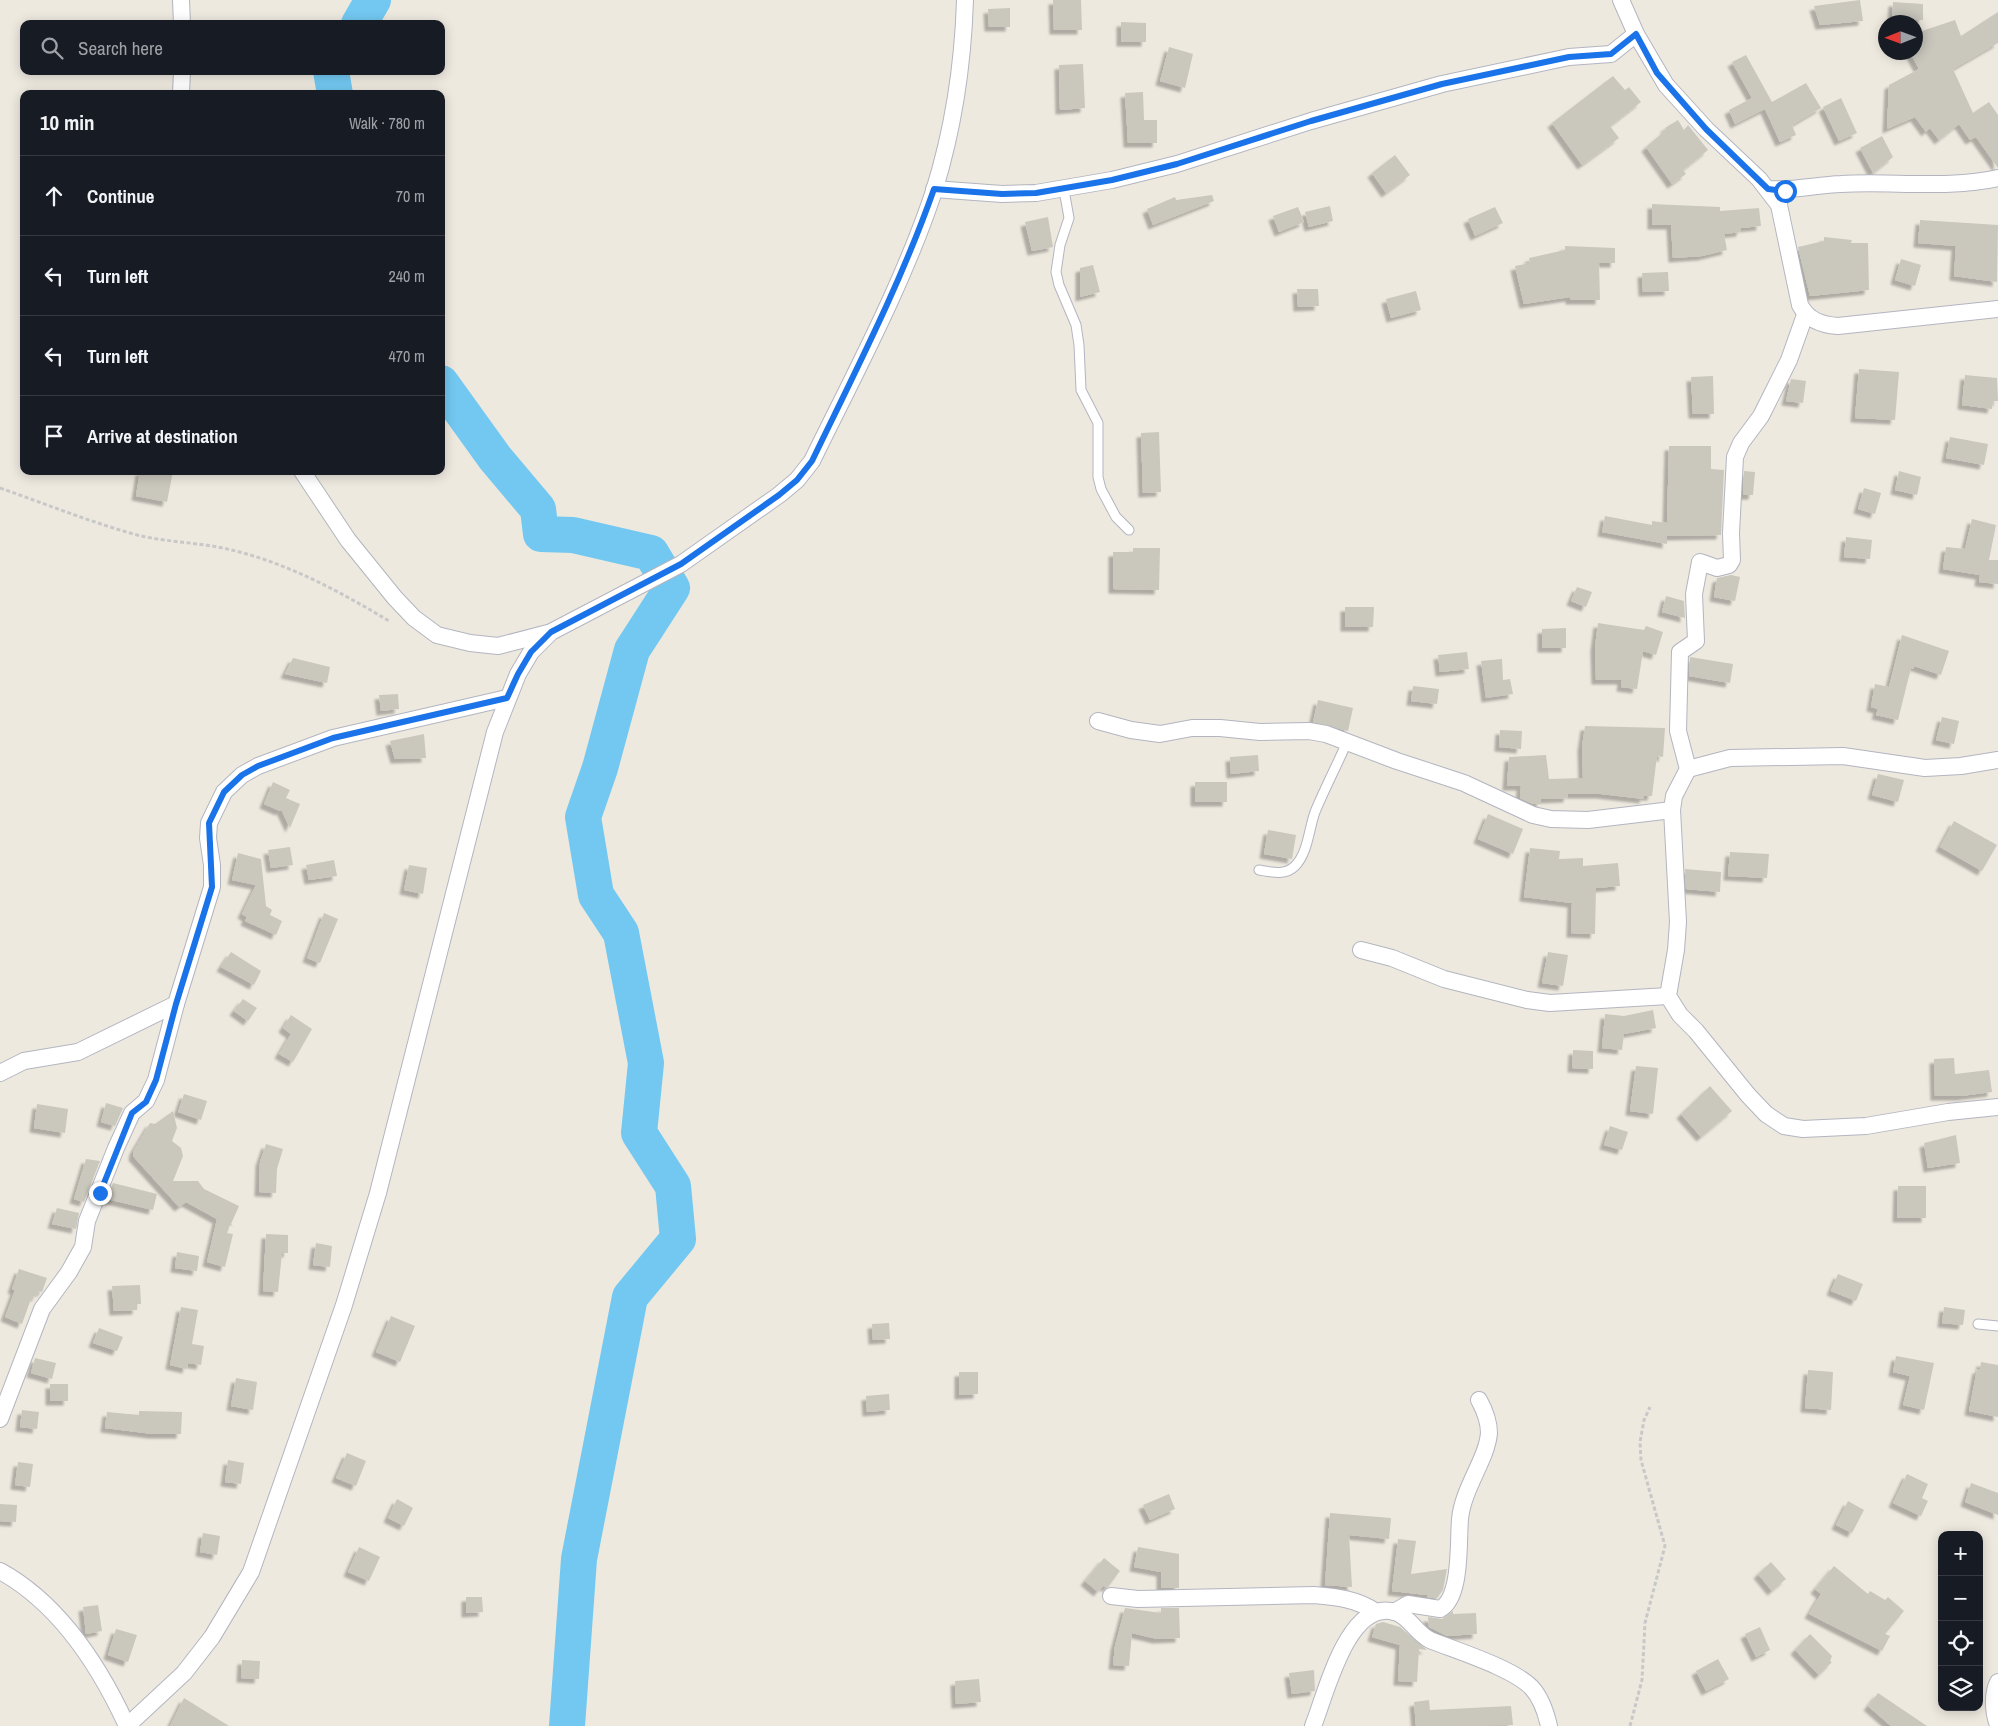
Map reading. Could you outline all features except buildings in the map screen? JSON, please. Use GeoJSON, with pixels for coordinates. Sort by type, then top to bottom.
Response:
{"type":"FeatureCollection","features":[{"type":"Feature","properties":{"kind":"street"},"geometry":{"type":"LineString","coordinates":[[181,0],[182,20]]}},
{"type":"Feature","properties":{"kind":"street"},"geometry":{"type":"LineString","coordinates":[[305,475],[348,540],[395,598],[414,618],[437,635],[470,643],[498,646],[551,632],[681,564],[779,495],[797,480],[812,461],[877,327],[923,221],[934,189],[952,116],[961,63],[965,0]]}},
{"type":"Feature","properties":{"kind":"street"},"geometry":{"type":"LineString","coordinates":[[1621,0],[1636,34],[1666,85],[1706,129],[1768,189],[1779,205],[1784,220],[1800,306],[1805,315],[1826,325],[1838,326],[1998,309]]}},
{"type":"Feature","properties":{"kind":"street"},"geometry":{"type":"LineString","coordinates":[[934,189],[1002,194],[1064,190],[1177,164],[1311,121],[1442,84],[1569,57],[1611,54],[1636,34]]}},
{"type":"Feature","properties":{"kind":"street"},"geometry":{"type":"LineString","coordinates":[[181,90],[182,75]]}},
{"type":"Feature","properties":{"kind":"street"},"geometry":{"type":"LineString","coordinates":[[1768,189],[1802,189],[1842,184],[1962,182],[1998,178]]}},
{"type":"Feature","properties":{"kind":"street"},"geometry":{"type":"LineString","coordinates":[[1805,315],[1789,360],[1761,416],[1741,442],[1735,457],[1731,533],[1732,560],[1729,565],[1717,568],[1700,562],[1694,594],[1696,640],[1680,652],[1678,731],[1688,769],[1674,796],[1672,810],[1678,922],[1676,950],[1668,996],[1680,1014],[1748,1095],[1766,1114],[1784,1126],[1803,1129],[1866,1126],[1948,1112],[1998,1107]]}},
{"type":"Feature","properties":{"kind":"street"},"geometry":{"type":"LineString","coordinates":[[0,1571],[40,1601],[70,1630],[94,1662],[112,1692],[127,1726],[184,1673],[212,1637],[251,1572],[344,1305],[378,1193],[482,782],[507,698],[531,652],[551,632]]}},
{"type":"Feature","properties":{"kind":"street"},"geometry":{"type":"LineString","coordinates":[[0,1420],[42,1309],[70,1272],[83,1247],[87,1221],[110,1170],[116,1148],[132,1113],[146,1102],[156,1080],[176,1004],[212,887],[209,823],[218,802],[231,784],[258,766],[333,738],[507,698]]}},
{"type":"Feature","properties":{"kind":"street"},"geometry":{"type":"LineString","coordinates":[[1098,721],[1132,730],[1160,734],[1192,728],[1260,732],[1309,731],[1326,734],[1470,785],[1533,815],[1551,819],[1588,820],[1672,810]]}},
{"type":"Feature","properties":{"kind":"street"},"geometry":{"type":"LineString","coordinates":[[1688,769],[1730,758],[1843,756],[1925,768],[1960,766],[1998,760]]}},
{"type":"Feature","properties":{"kind":"street"},"geometry":{"type":"LineString","coordinates":[[1361,950],[1392,958],[1438,976],[1527,1000],[1550,1003],[1668,996]]}},
{"type":"Feature","properties":{"kind":"street"},"geometry":{"type":"LineString","coordinates":[[0,1073],[24,1061],[78,1052],[176,1004]]}},
{"type":"Feature","properties":{"kind":"street"},"geometry":{"type":"LineString","coordinates":[[1313,1726],[1349,1635],[1365,1617],[1376,1612],[1394,1612],[1408,1604],[1440,1609],[1448,1602],[1454,1589],[1457,1571],[1460,1518],[1465,1493],[1489,1434],[1486,1412],[1479,1400]]}},
{"type":"Feature","properties":{"kind":"street"},"geometry":{"type":"LineString","coordinates":[[1111,1596],[1138,1599],[1314,1595],[1339,1597],[1359,1602],[1376,1612]]}},
{"type":"Feature","properties":{"kind":"street"},"geometry":{"type":"LineString","coordinates":[[1394,1612],[1409,1621],[1420,1635],[1518,1676],[1532,1688],[1542,1702],[1549,1726]]}},
{"type":"Feature","properties":{"kind":"street"},"geometry":{"type":"LineString","coordinates":[[1998,1682],[1995,1688],[1994,1715],[1998,1725]]}},
{"type":"Feature","properties":{"kind":"lane"},"geometry":{"type":"LineString","coordinates":[[1064,190],[1069,218],[1060,245],[1056,272],[1059,285],[1076,325],[1081,390],[1098,423],[1098,477],[1101,489],[1116,517],[1129,530]]}},
{"type":"Feature","properties":{"kind":"lane"},"geometry":{"type":"LineString","coordinates":[[1259,870],[1276,873],[1287,872],[1296,866],[1301,858],[1315,812],[1347,742]]}},
{"type":"Feature","properties":{"kind":"lane"},"geometry":{"type":"LineString","coordinates":[[1978,1324],[1998,1326]]}},
{"type":"Feature","properties":{"kind":"path"},"geometry":{"type":"LineString","coordinates":[[0,488],[97,523],[139,535],[165,541],[212,546],[280,564],[349,598],[395,624]]}},
{"type":"Feature","properties":{"kind":"path"},"geometry":{"type":"LineString","coordinates":[[1630,1726],[1642,1680],[1645,1623],[1665,1546],[1641,1460],[1640,1442],[1644,1420],[1650,1408]]}},
{"type":"Feature","properties":{"kind":"waterway"},"geometry":{"type":"LineString","coordinates":[[361,20],[373,0]]}},
{"type":"Feature","properties":{"kind":"waterway"},"geometry":{"type":"LineString","coordinates":[[332,75],[334,90]]}},
{"type":"Feature","properties":{"kind":"waterway"},"geometry":{"type":"LineString","coordinates":[[445,389],[495,458],[538,509],[541,534],[573,535],[651,553],[672,588],[632,650],[600,768],[583,817],[596,895],[621,933],[646,1063],[639,1133],[673,1186],[678,1239],[630,1297],[579,1559],[567,1726]]}},
{"type":"Feature","properties":{"kind":"route"},"geometry":{"type":"LineString","coordinates":[[100,1193],[110,1170],[116,1148],[132,1113],[146,1102],[156,1080],[176,1004],[212,887],[212,865],[208,830],[209,823],[224,792],[242,775],[258,766],[333,738],[507,698],[531,652],[551,632],[681,564],[779,495],[797,480],[812,461],[877,327],[923,221],[934,189],[1002,194],[1036,193],[1064,190],[1112,180],[1177,164],[1311,121],[1442,84],[1569,57],[1611,54],[1636,34],[1657,73],[1706,129],[1768,189],[1785,191]]}}]}
